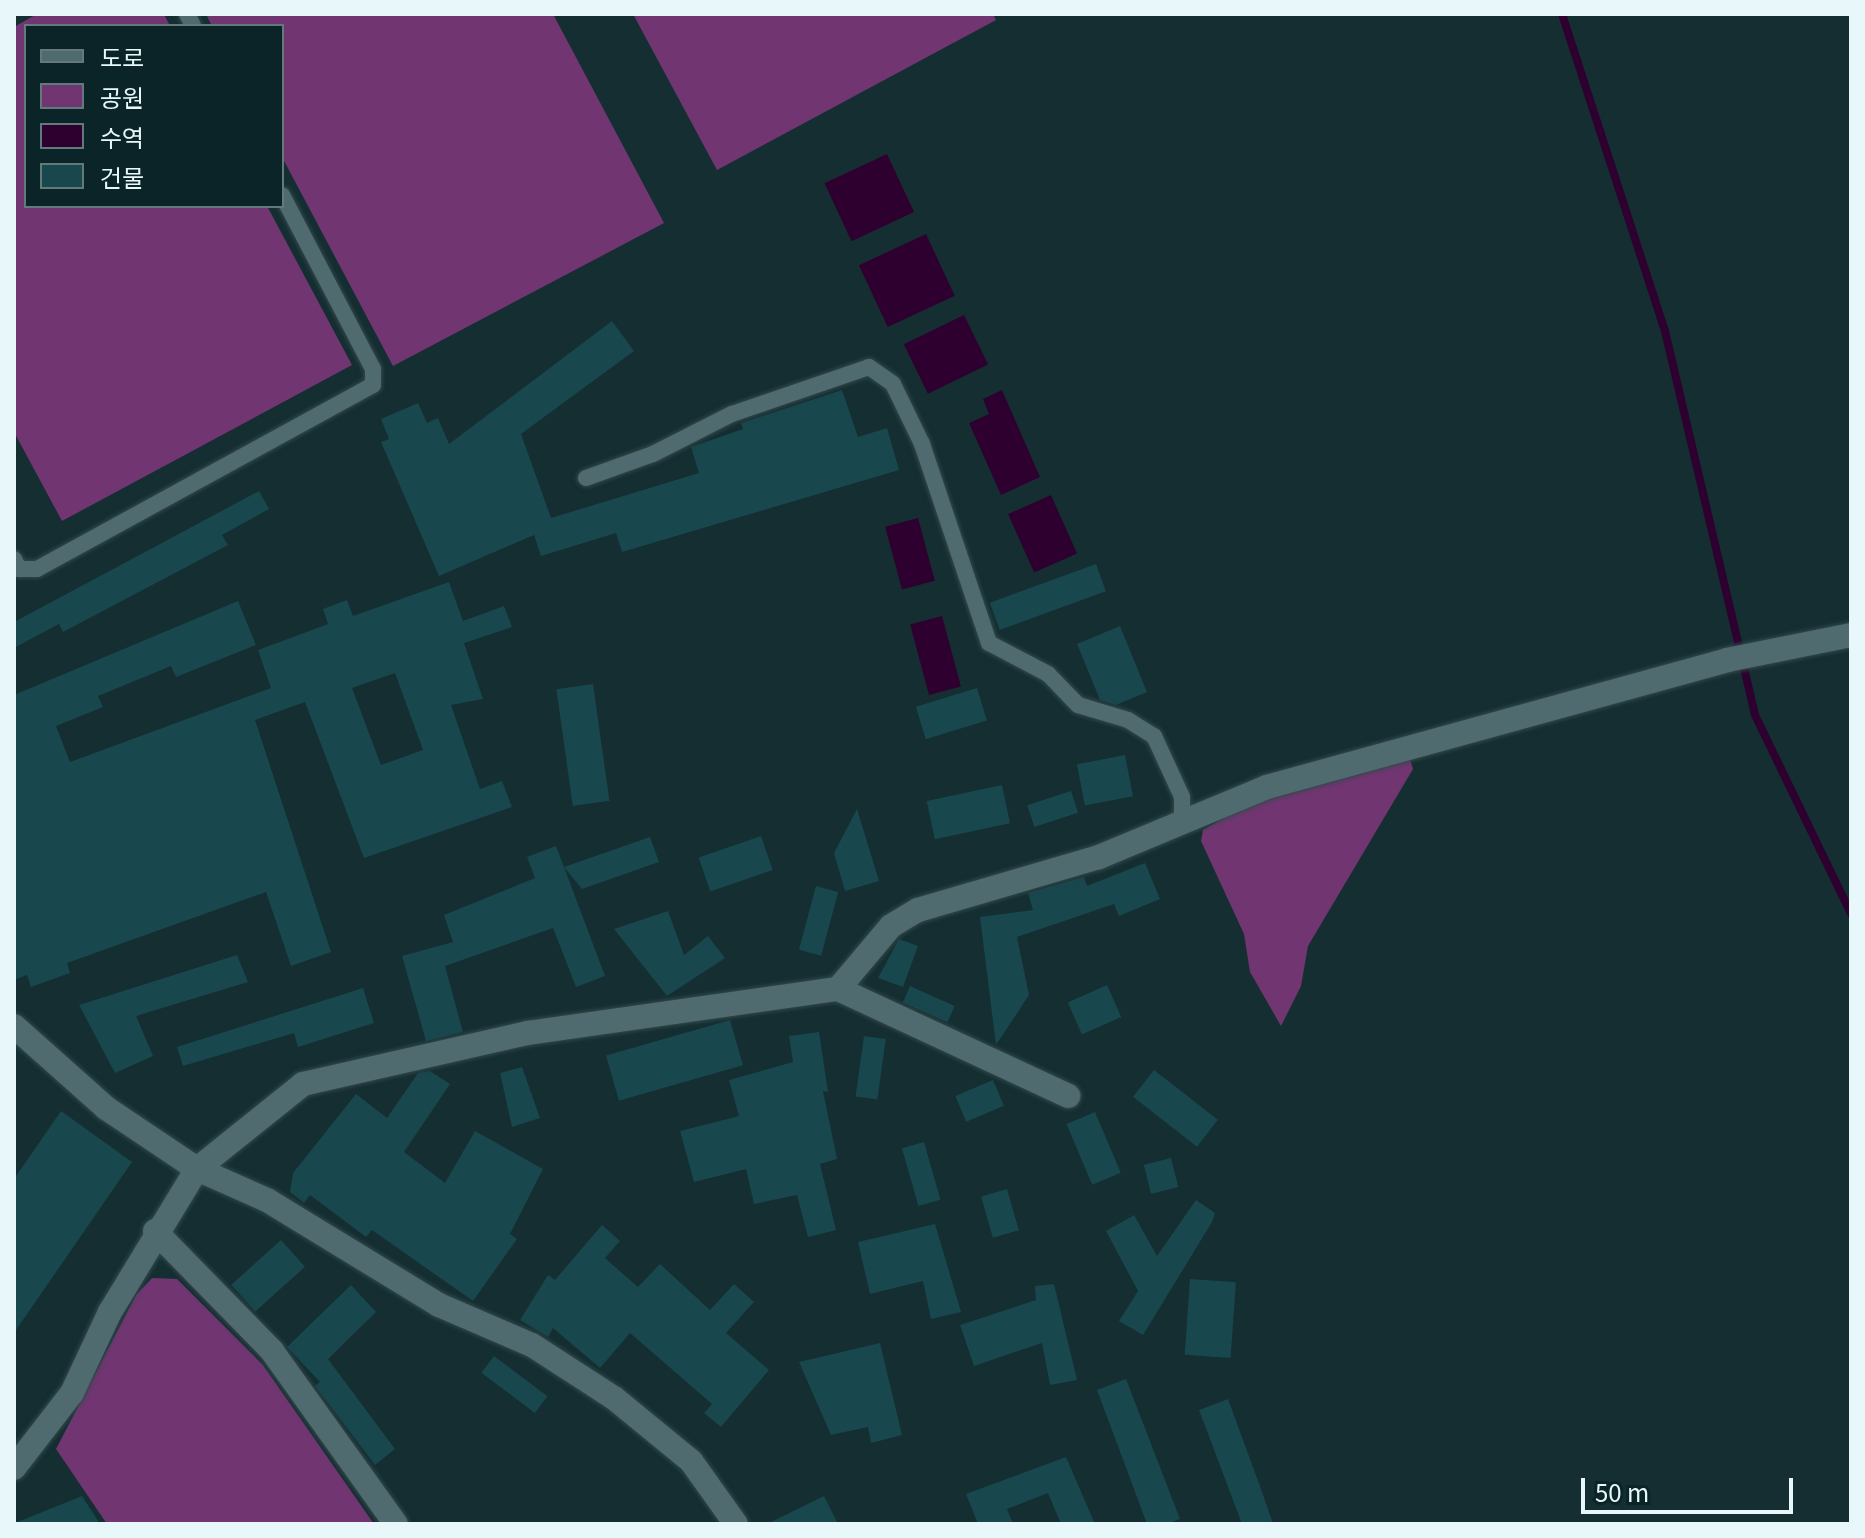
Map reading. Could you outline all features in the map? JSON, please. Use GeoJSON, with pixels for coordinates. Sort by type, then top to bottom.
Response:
{"type":"FeatureCollection","features":[{"type":"Feature","properties":{"kind":"street"},"geometry":{"type":"LineString","coordinates":[[838,989],[891,926],[918,910],[1099,857],[1267,787],[1398,746],[1747,656],[1851,635]]}},
{"type":"Feature","properties":{"kind":"street"},"geometry":{"type":"LineString","coordinates":[[14,1468],[72,1393],[155,1231],[197,1169],[280,1099],[344,1072],[528,1033],[838,989],[1068,1096]]}},
{"type":"Feature","properties":{"kind":"street"},"geometry":{"type":"LineString","coordinates":[[14,1026],[106,1108],[197,1169],[267,1200],[439,1305],[532,1345],[614,1398],[691,1461],[736,1524]]}},
{"type":"Feature","properties":{"kind":"street"},"geometry":{"type":"LineString","coordinates":[[155,1231],[272,1351],[396,1524]]}},
{"type":"Feature","properties":{"kind":"lane"},"geometry":{"type":"LineString","coordinates":[[14,559],[19,569],[37,569],[373,385],[373,369],[284,199]]}},
{"type":"Feature","properties":{"kind":"lane"},"geometry":{"type":"LineString","coordinates":[[586,478],[653,454],[732,414],[869,367],[893,384],[922,444],[989,643],[1048,674],[1078,705],[1103,717],[1128,720],[1154,736],[1182,797],[1182,824]]}},
{"type":"Feature","properties":{"kind":"green space"},"geometry":{"type":"Polygon","coordinates":[[[37,14],[164,14],[169,24],[24,24],[24,208],[268,208],[352,365],[62,521],[14,432],[14,27],[37,14]]]}},
{"type":"Feature","properties":{"kind":"green space"},"geometry":{"type":"Polygon","coordinates":[[[206,14],[553,14],[664,223],[393,366],[284,161],[284,24],[211,24],[206,14]]]}},
{"type":"Feature","properties":{"kind":"green space"},"geometry":{"type":"Polygon","coordinates":[[[633,14],[993,14],[996,20],[717,170],[633,14]]]}},
{"type":"Feature","properties":{"kind":"green space"},"geometry":{"type":"Polygon","coordinates":[[[1409,756],[1413,769],[1308,946],[1301,986],[1281,1026],[1250,972],[1244,934],[1201,841],[1203,830],[1273,790],[1409,756]]]}},
{"type":"Feature","properties":{"kind":"green space"},"geometry":{"type":"Polygon","coordinates":[[[152,1278],[177,1279],[263,1365],[374,1524],[107,1524],[56,1449],[136,1295],[152,1278]]]}},
{"type":"Feature","properties":{"kind":"water"},"geometry":{"type":"Polygon","coordinates":[[[887,154],[914,212],[852,241],[824,183],[887,154]]]}},
{"type":"Feature","properties":{"kind":"water"},"geometry":{"type":"Polygon","coordinates":[[[926,234],[955,296],[888,327],[859,265],[926,234]]]}},
{"type":"Feature","properties":{"kind":"water"},"geometry":{"type":"Polygon","coordinates":[[[964,315],[988,364],[928,394],[904,344],[964,315]]]}},
{"type":"Feature","properties":{"kind":"water"},"geometry":{"type":"Polygon","coordinates":[[[1002,390],[1040,477],[1001,495],[969,423],[989,414],[983,399],[1002,390]]]}},
{"type":"Feature","properties":{"kind":"water"},"geometry":{"type":"Polygon","coordinates":[[[1051,495],[1077,553],[1034,573],[1008,514],[1051,495]]]}},
{"type":"Feature","properties":{"kind":"water"},"geometry":{"type":"Polygon","coordinates":[[[918,518],[935,581],[902,590],[885,527],[918,518]]]}},
{"type":"Feature","properties":{"kind":"water"},"geometry":{"type":"Polygon","coordinates":[[[942,616],[961,687],[929,695],[910,625],[942,616]]]}},
{"type":"Feature","properties":{"kind":"building"},"geometry":{"type":"Polygon","coordinates":[[[612,321],[634,351],[521,434],[551,518],[699,473],[691,447],[743,429],[741,423],[842,390],[858,437],[887,428],[899,470],[622,552],[616,533],[541,556],[534,535],[439,576],[381,442],[389,439],[381,419],[418,403],[427,423],[438,418],[449,444],[612,321]]]}},
{"type":"Feature","properties":{"kind":"building"},"geometry":{"type":"Polygon","coordinates":[[[259,491],[269,509],[222,535],[228,545],[63,632],[59,624],[14,648],[14,622],[259,491]]]}},
{"type":"Feature","properties":{"kind":"building"},"geometry":{"type":"Polygon","coordinates":[[[1096,564],[1106,591],[1000,630],[990,603],[1096,564]]]}},
{"type":"Feature","properties":{"kind":"building"},"geometry":{"type":"Polygon","coordinates":[[[449,582],[463,621],[504,606],[512,627],[464,643],[483,699],[451,705],[480,789],[502,781],[512,807],[364,858],[305,702],[255,720],[331,952],[291,966],[266,892],[67,963],[70,973],[31,987],[27,975],[14,980],[14,695],[238,601],[256,645],[176,677],[171,666],[98,696],[103,707],[56,726],[70,762],[271,688],[258,650],[328,624],[323,609],[347,600],[353,616],[449,582]],[[395,673],[352,688],[381,765],[423,750],[395,673]]]}},
{"type":"Feature","properties":{"kind":"building"},"geometry":{"type":"Polygon","coordinates":[[[1120,626],[1147,692],[1116,705],[1100,700],[1077,644],[1120,626]]]}},
{"type":"Feature","properties":{"kind":"building"},"geometry":{"type":"Polygon","coordinates":[[[593,684],[609,801],[573,806],[556,689],[593,684]]]}},
{"type":"Feature","properties":{"kind":"building"},"geometry":{"type":"Polygon","coordinates":[[[977,688],[987,721],[926,739],[916,707],[977,688]]]}},
{"type":"Feature","properties":{"kind":"building"},"geometry":{"type":"Polygon","coordinates":[[[1125,755],[1133,796],[1085,806],[1077,764],[1125,755]]]}},
{"type":"Feature","properties":{"kind":"building"},"geometry":{"type":"Polygon","coordinates":[[[1002,785],[1010,823],[935,839],[927,801],[1002,785]]]}},
{"type":"Feature","properties":{"kind":"building"},"geometry":{"type":"Polygon","coordinates":[[[1071,791],[1078,813],[1034,827],[1027,805],[1071,791]]]}},
{"type":"Feature","properties":{"kind":"building"},"geometry":{"type":"Polygon","coordinates":[[[857,809],[879,881],[845,891],[834,853],[857,809]]]}},
{"type":"Feature","properties":{"kind":"building"},"geometry":{"type":"Polygon","coordinates":[[[761,836],[773,870],[710,892],[699,857],[761,836]]]}},
{"type":"Feature","properties":{"kind":"building"},"geometry":{"type":"Polygon","coordinates":[[[650,837],[659,862],[582,889],[564,867],[650,837]]]}},
{"type":"Feature","properties":{"kind":"building"},"geometry":{"type":"Polygon","coordinates":[[[556,846],[605,976],[576,987],[553,928],[445,966],[463,1032],[426,1041],[402,956],[453,942],[444,915],[535,878],[527,857],[556,846]]]}},
{"type":"Feature","properties":{"kind":"building"},"geometry":{"type":"Polygon","coordinates":[[[1145,863],[1160,899],[1119,916],[1114,904],[1017,937],[1029,995],[996,1045],[980,917],[1033,910],[1028,893],[1084,877],[1087,886],[1145,863]]]}},
{"type":"Feature","properties":{"kind":"building"},"geometry":{"type":"Polygon","coordinates":[[[816,886],[838,892],[821,956],[799,950],[816,886]]]}},
{"type":"Feature","properties":{"kind":"building"},"geometry":{"type":"Polygon","coordinates":[[[668,911],[684,955],[708,936],[725,958],[667,996],[614,929],[668,911]]]}},
{"type":"Feature","properties":{"kind":"building"},"geometry":{"type":"Polygon","coordinates":[[[899,939],[918,946],[903,987],[878,978],[899,939]]]}},
{"type":"Feature","properties":{"kind":"building"},"geometry":{"type":"Polygon","coordinates":[[[237,955],[248,982],[136,1016],[153,1056],[115,1073],[79,1005],[237,955]]]}},
{"type":"Feature","properties":{"kind":"building"},"geometry":{"type":"Polygon","coordinates":[[[1107,985],[1121,1017],[1082,1034],[1068,1002],[1107,985]]]}},
{"type":"Feature","properties":{"kind":"building"},"geometry":{"type":"Polygon","coordinates":[[[910,986],[955,1006],[947,1022],[903,1002],[910,986]]]}},
{"type":"Feature","properties":{"kind":"building"},"geometry":{"type":"Polygon","coordinates":[[[363,988],[374,1023],[298,1047],[294,1033],[183,1066],[177,1047],[363,988]]]}},
{"type":"Feature","properties":{"kind":"building"},"geometry":{"type":"Polygon","coordinates":[[[730,1020],[743,1065],[619,1101],[606,1056],[730,1020]]]}},
{"type":"Feature","properties":{"kind":"building"},"geometry":{"type":"Polygon","coordinates":[[[819,1032],[828,1092],[823,1091],[837,1159],[820,1164],[836,1230],[808,1237],[797,1195],[754,1204],[746,1169],[694,1182],[680,1131],[739,1116],[729,1080],[793,1062],[789,1036],[819,1032]]]}},
{"type":"Feature","properties":{"kind":"building"},"geometry":{"type":"Polygon","coordinates":[[[864,1036],[886,1039],[877,1099],[856,1096],[864,1036]]]}},
{"type":"Feature","properties":{"kind":"building"},"geometry":{"type":"Polygon","coordinates":[[[522,1067],[540,1118],[512,1127],[500,1073],[522,1067]]]}},
{"type":"Feature","properties":{"kind":"building"},"geometry":{"type":"Polygon","coordinates":[[[1154,1070],[1218,1120],[1197,1147],[1133,1097],[1154,1070]]]}},
{"type":"Feature","properties":{"kind":"building"},"geometry":{"type":"Polygon","coordinates":[[[430,1071],[450,1084],[404,1152],[445,1183],[475,1131],[543,1169],[510,1234],[517,1239],[473,1301],[372,1230],[366,1237],[310,1195],[304,1203],[290,1192],[293,1173],[356,1094],[387,1118],[418,1073],[430,1071]]]}},
{"type":"Feature","properties":{"kind":"building"},"geometry":{"type":"Polygon","coordinates":[[[993,1080],[1004,1106],[966,1122],[955,1096],[993,1080]]]}},
{"type":"Feature","properties":{"kind":"building"},"geometry":{"type":"Polygon","coordinates":[[[61,1111],[132,1162],[14,1333],[14,1179],[61,1111]]]}},
{"type":"Feature","properties":{"kind":"building"},"geometry":{"type":"Polygon","coordinates":[[[1095,1112],[1121,1173],[1092,1185],[1066,1124],[1095,1112]]]}},
{"type":"Feature","properties":{"kind":"building"},"geometry":{"type":"Polygon","coordinates":[[[924,1142],[941,1200],[918,1206],[902,1148],[924,1142]]]}},
{"type":"Feature","properties":{"kind":"building"},"geometry":{"type":"Polygon","coordinates":[[[1171,1158],[1178,1187],[1151,1194],[1144,1165],[1171,1158]]]}},
{"type":"Feature","properties":{"kind":"building"},"geometry":{"type":"Polygon","coordinates":[[[1007,1189],[1019,1230],[993,1238],[981,1196],[1007,1189]]]}},
{"type":"Feature","properties":{"kind":"building"},"geometry":{"type":"Polygon","coordinates":[[[1196,1200],[1215,1213],[1212,1222],[1143,1335],[1119,1321],[1138,1291],[1106,1231],[1134,1215],[1157,1256],[1196,1200]]]}},
{"type":"Feature","properties":{"kind":"building"},"geometry":{"type":"Polygon","coordinates":[[[935,1224],[961,1312],[931,1319],[923,1281],[870,1294],[858,1242],[935,1224]]]}},
{"type":"Feature","properties":{"kind":"building"},"geometry":{"type":"Polygon","coordinates":[[[602,1225],[620,1241],[605,1258],[638,1287],[660,1264],[710,1310],[734,1284],[754,1302],[726,1333],[769,1370],[721,1427],[704,1413],[712,1404],[630,1333],[600,1368],[553,1328],[548,1337],[520,1320],[548,1275],[555,1280],[602,1225]]]}},
{"type":"Feature","properties":{"kind":"building"},"geometry":{"type":"Polygon","coordinates":[[[281,1240],[305,1267],[255,1312],[231,1285],[281,1240]]]}},
{"type":"Feature","properties":{"kind":"building"},"geometry":{"type":"Polygon","coordinates":[[[1190,1279],[1236,1282],[1231,1358],[1185,1355],[1190,1279]]]}},
{"type":"Feature","properties":{"kind":"building"},"geometry":{"type":"Polygon","coordinates":[[[1054,1284],[1077,1380],[1050,1385],[1042,1343],[974,1366],[960,1325],[1036,1300],[1035,1286],[1054,1284]]]}},
{"type":"Feature","properties":{"kind":"building"},"geometry":{"type":"Polygon","coordinates":[[[351,1285],[376,1312],[328,1359],[395,1449],[375,1465],[315,1386],[320,1382],[287,1347],[351,1285]]]}},
{"type":"Feature","properties":{"kind":"building"},"geometry":{"type":"Polygon","coordinates":[[[880,1343],[902,1435],[871,1443],[868,1427],[831,1435],[799,1362],[880,1343]]]}},
{"type":"Feature","properties":{"kind":"building"},"geometry":{"type":"Polygon","coordinates":[[[494,1356],[548,1396],[535,1413],[481,1373],[494,1356]]]}},
{"type":"Feature","properties":{"kind":"building"},"geometry":{"type":"Polygon","coordinates":[[[1126,1379],[1180,1519],[1167,1524],[1147,1524],[1097,1390],[1126,1379]]]}},
{"type":"Feature","properties":{"kind":"building"},"geometry":{"type":"Polygon","coordinates":[[[1228,1399],[1273,1524],[1242,1524],[1199,1410],[1228,1399]]]}},
{"type":"Feature","properties":{"kind":"building"},"geometry":{"type":"Polygon","coordinates":[[[1066,1457],[1095,1524],[1061,1524],[1048,1493],[1007,1509],[1013,1524],[978,1524],[966,1494],[1066,1457]]]}},
{"type":"Feature","properties":{"kind":"building"},"geometry":{"type":"Polygon","coordinates":[[[82,1496],[100,1524],[15,1524],[15,1523],[82,1496]]]}},
{"type":"Feature","properties":{"kind":"building"},"geometry":{"type":"Polygon","coordinates":[[[824,1496],[838,1524],[767,1524],[824,1496]]]}},
{"type":"Feature","properties":{"kind":"waterway"},"geometry":{"type":"LineString","coordinates":[[1562,14],[1665,331],[1755,715],[1851,914]]}}]}
